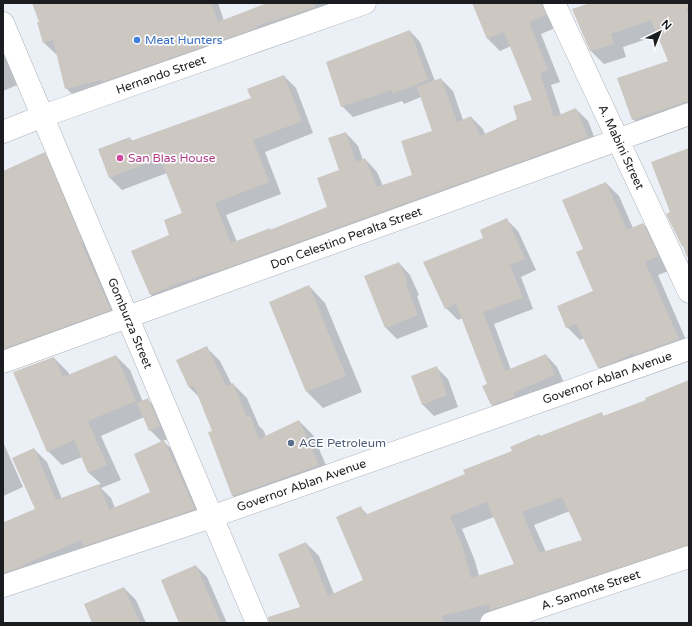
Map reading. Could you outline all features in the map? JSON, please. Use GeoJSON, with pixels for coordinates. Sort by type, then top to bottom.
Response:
{"type":"FeatureCollection","features":[{"type":"Feature","properties":{"kind":"street","name":"Hernando Street"},"geometry":{"type":"LineString","coordinates":[[3,132],[44,116],[365,3]]}},
{"type":"Feature","properties":{"kind":"street","name":"A. Mabini Street"},"geometry":{"type":"LineString","coordinates":[[554,3],[689,292]]}},
{"type":"Feature","properties":{"kind":"street","name":"Gomburza Street"},"geometry":{"type":"LineString","coordinates":[[3,22],[128,316],[211,518],[257,623]]}},
{"type":"Feature","properties":{"kind":"street","name":"Don Celestino Peralta Street"},"geometry":{"type":"LineString","coordinates":[[3,362],[689,114]]}},
{"type":"Feature","properties":{"kind":"street","name":"Governor Ablan Avenue"},"geometry":{"type":"LineString","coordinates":[[3,586],[211,518],[689,349]]}},
{"type":"Feature","properties":{"kind":"street","name":"A. Samonte Street"},"geometry":{"type":"LineString","coordinates":[[492,623],[689,558]]}},
{"type":"Feature","properties":{"kind":"building"},"geometry":{"type":"Polygon","coordinates":[[[32,3],[211,3],[218,22],[267,3],[314,3],[315,7],[256,26],[257,28],[102,82],[101,80],[65,89],[53,40],[43,43],[37,22],[39,22],[32,3]]]}},
{"type":"Feature","properties":{"kind":"building"},"geometry":{"type":"Polygon","coordinates":[[[472,3],[542,3],[546,15],[529,22],[548,70],[540,73],[554,117],[576,108],[588,137],[215,272],[179,283],[150,295],[131,251],[169,235],[164,220],[182,213],[160,158],[109,178],[98,149],[130,137],[131,141],[251,98],[247,89],[284,75],[302,121],[253,140],[269,182],[215,203],[231,243],[270,228],[270,230],[327,207],[317,178],[339,170],[328,138],[346,132],[356,162],[365,158],[377,187],[412,175],[401,141],[432,131],[417,87],[441,78],[457,122],[471,116],[480,136],[517,119],[513,106],[532,100],[504,32],[487,39],[472,3]]]}},
{"type":"Feature","properties":{"kind":"building"},"geometry":{"type":"Polygon","coordinates":[[[590,3],[689,3],[689,7],[686,8],[689,16],[689,102],[685,102],[632,120],[617,78],[668,61],[651,20],[611,34],[614,44],[590,51],[572,9],[590,3]]]}},
{"type":"Feature","properties":{"kind":"building"},"geometry":{"type":"Polygon","coordinates":[[[410,30],[428,80],[392,94],[392,90],[341,107],[326,62],[410,30]]]}},
{"type":"Feature","properties":{"kind":"building"},"geometry":{"type":"Polygon","coordinates":[[[689,148],[689,256],[687,257],[683,246],[666,214],[670,212],[651,162],[689,148]]]}},
{"type":"Feature","properties":{"kind":"building"},"geometry":{"type":"Polygon","coordinates":[[[45,152],[83,242],[81,243],[111,310],[3,349],[3,171],[45,152]]]}},
{"type":"Feature","properties":{"kind":"building"},"geometry":{"type":"Polygon","coordinates":[[[606,182],[627,230],[643,223],[659,256],[645,262],[679,339],[634,355],[633,353],[598,368],[576,324],[566,328],[557,306],[593,291],[576,252],[583,249],[562,200],[606,182]]]}},
{"type":"Feature","properties":{"kind":"building"},"geometry":{"type":"Polygon","coordinates":[[[507,218],[525,259],[510,265],[523,298],[483,312],[505,371],[546,354],[555,375],[513,393],[515,397],[491,405],[482,386],[487,384],[456,304],[445,309],[423,262],[483,238],[480,230],[507,218]]]}},
{"type":"Feature","properties":{"kind":"building"},"geometry":{"type":"Polygon","coordinates":[[[399,262],[418,315],[385,328],[364,276],[399,262]]]}},
{"type":"Feature","properties":{"kind":"building"},"geometry":{"type":"Polygon","coordinates":[[[309,285],[346,376],[306,392],[269,302],[309,285]]]}},
{"type":"Feature","properties":{"kind":"building"},"geometry":{"type":"Polygon","coordinates":[[[207,346],[226,386],[233,383],[247,417],[250,416],[259,439],[299,420],[319,465],[232,496],[208,432],[212,431],[194,386],[189,388],[176,360],[207,346]]]}},
{"type":"Feature","properties":{"kind":"building"},"geometry":{"type":"Polygon","coordinates":[[[116,355],[136,401],[88,421],[107,465],[88,473],[74,440],[47,452],[13,372],[54,357],[63,377],[116,355]]]}},
{"type":"Feature","properties":{"kind":"building"},"geometry":{"type":"Polygon","coordinates":[[[437,366],[447,395],[422,405],[411,376],[437,366]]]}},
{"type":"Feature","properties":{"kind":"building"},"geometry":{"type":"Polygon","coordinates":[[[689,380],[689,545],[490,610],[489,604],[442,616],[444,623],[269,623],[268,617],[300,607],[278,554],[306,542],[328,596],[363,580],[336,517],[361,506],[365,515],[465,474],[463,470],[512,451],[510,447],[540,434],[540,436],[602,412],[603,416],[646,400],[645,398],[689,380]],[[562,497],[522,512],[539,553],[582,540],[562,497]],[[487,502],[450,516],[463,548],[471,578],[514,564],[487,502]]]}},
{"type":"Feature","properties":{"kind":"building"},"geometry":{"type":"Polygon","coordinates":[[[148,398],[160,426],[149,431],[137,403],[148,398]]]}},
{"type":"Feature","properties":{"kind":"building"},"geometry":{"type":"Polygon","coordinates":[[[164,440],[195,509],[84,546],[81,540],[23,565],[24,566],[3,573],[3,519],[4,522],[35,509],[12,458],[34,448],[56,500],[99,484],[109,510],[150,492],[134,454],[164,440]]]}},
{"type":"Feature","properties":{"kind":"building"},"geometry":{"type":"Polygon","coordinates":[[[196,565],[221,623],[179,623],[161,580],[196,565]]]}},
{"type":"Feature","properties":{"kind":"building"},"geometry":{"type":"Polygon","coordinates":[[[124,587],[140,623],[92,623],[84,604],[124,587]]]}},
{"type":"Feature","properties":{"kind":"place","name":"Meat Hunters"},"geometry":{"type":"Point","coordinates":[137,40]}},
{"type":"Feature","properties":{"kind":"place","name":"San Blas House"},"geometry":{"type":"Point","coordinates":[120,158]}},
{"type":"Feature","properties":{"kind":"place","name":"ACE Petroleum"},"geometry":{"type":"Point","coordinates":[291,443]}}]}
